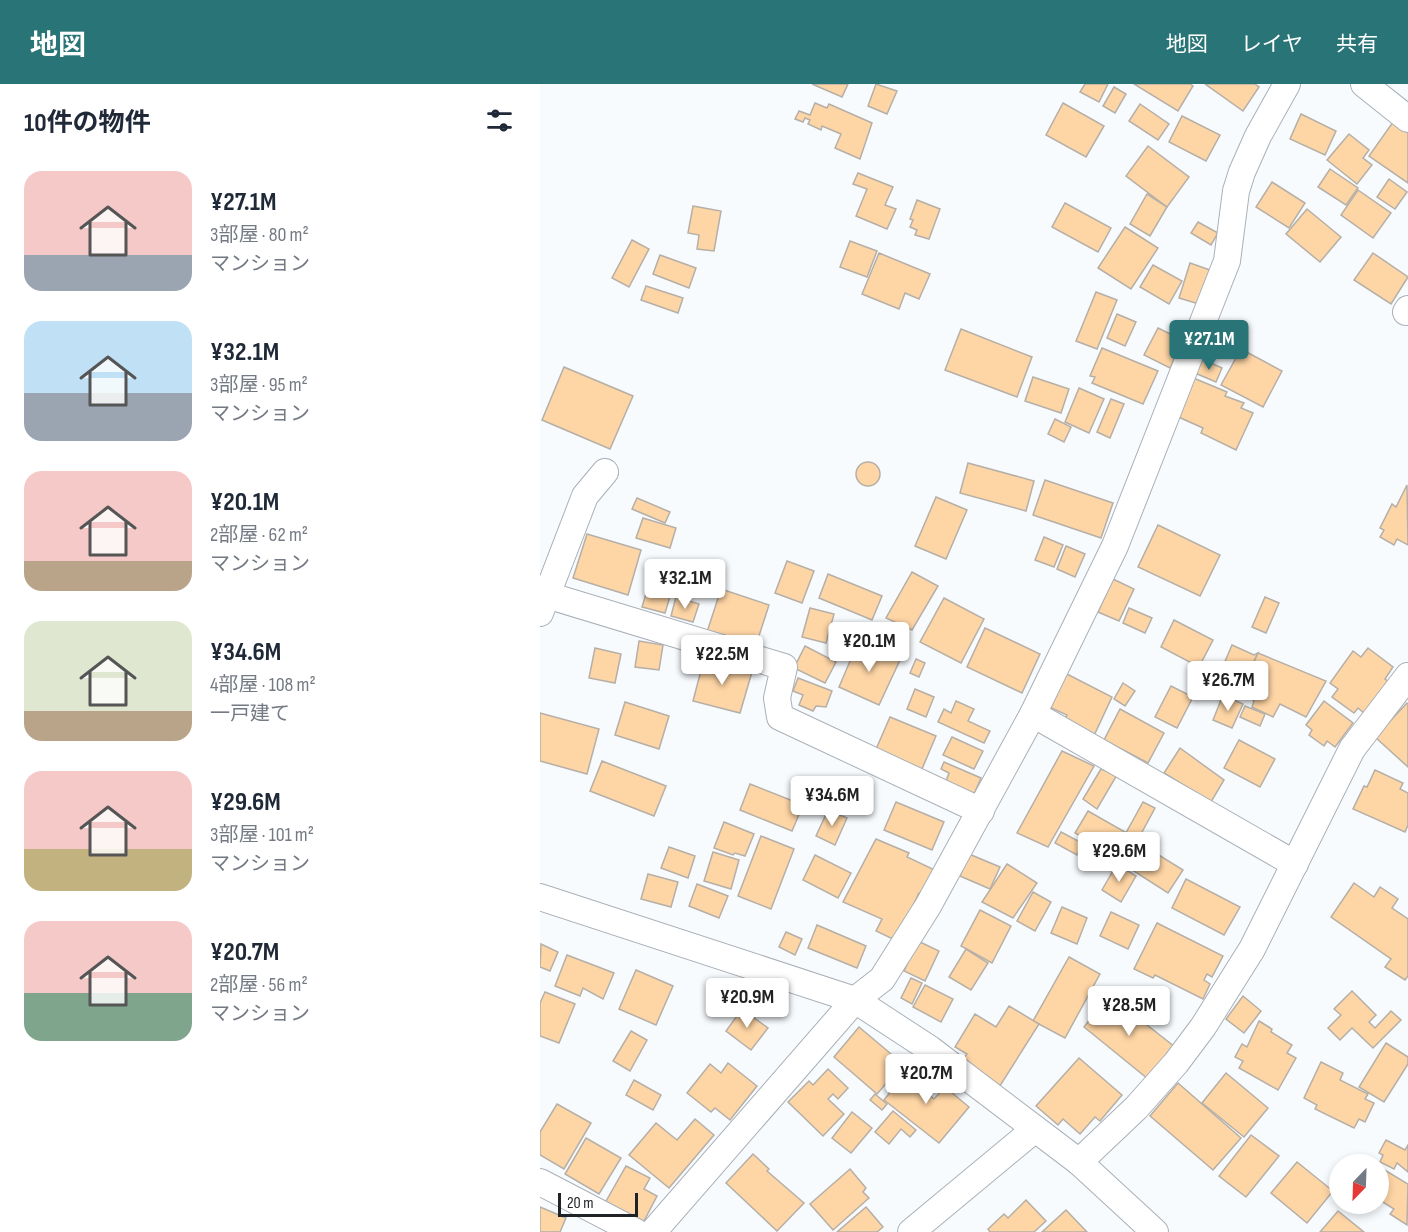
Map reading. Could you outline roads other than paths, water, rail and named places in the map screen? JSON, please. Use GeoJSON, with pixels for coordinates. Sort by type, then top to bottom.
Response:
{"type":"FeatureCollection","features":[{"type":"Feature","properties":{"kind":"street"},"geometry":{"type":"LineString","coordinates":[[653,1232],[855,1000],[882,979],[981,811],[1033,714],[1115,546],[1227,261],[1236,191],[1242,172],[1258,136],[1287,84]]}},
{"type":"Feature","properties":{"kind":"street"},"geometry":{"type":"LineString","coordinates":[[1364,84],[1408,119]]}},
{"type":"Feature","properties":{"kind":"street"},"geometry":{"type":"LineString","coordinates":[[605,472],[585,496],[542,601],[784,667],[777,698],[780,717],[981,811]]}},
{"type":"Feature","properties":{"kind":"street"},"geometry":{"type":"LineString","coordinates":[[1079,1162],[1136,1108],[1176,1064],[1203,1027],[1252,949],[1352,748],[1408,676]]}},
{"type":"Feature","properties":{"kind":"street"},"geometry":{"type":"LineString","coordinates":[[1033,714],[1295,864]]}},
{"type":"Feature","properties":{"kind":"street"},"geometry":{"type":"LineString","coordinates":[[540,897],[855,1000],[930,1049],[1079,1162],[1155,1232]]}},
{"type":"Feature","properties":{"kind":"street"},"geometry":{"type":"LineString","coordinates":[[911,1232],[1035,1129]]}},
{"type":"Feature","properties":{"kind":"street"},"geometry":{"type":"LineString","coordinates":[[540,1182],[636,1232]]}}]}
